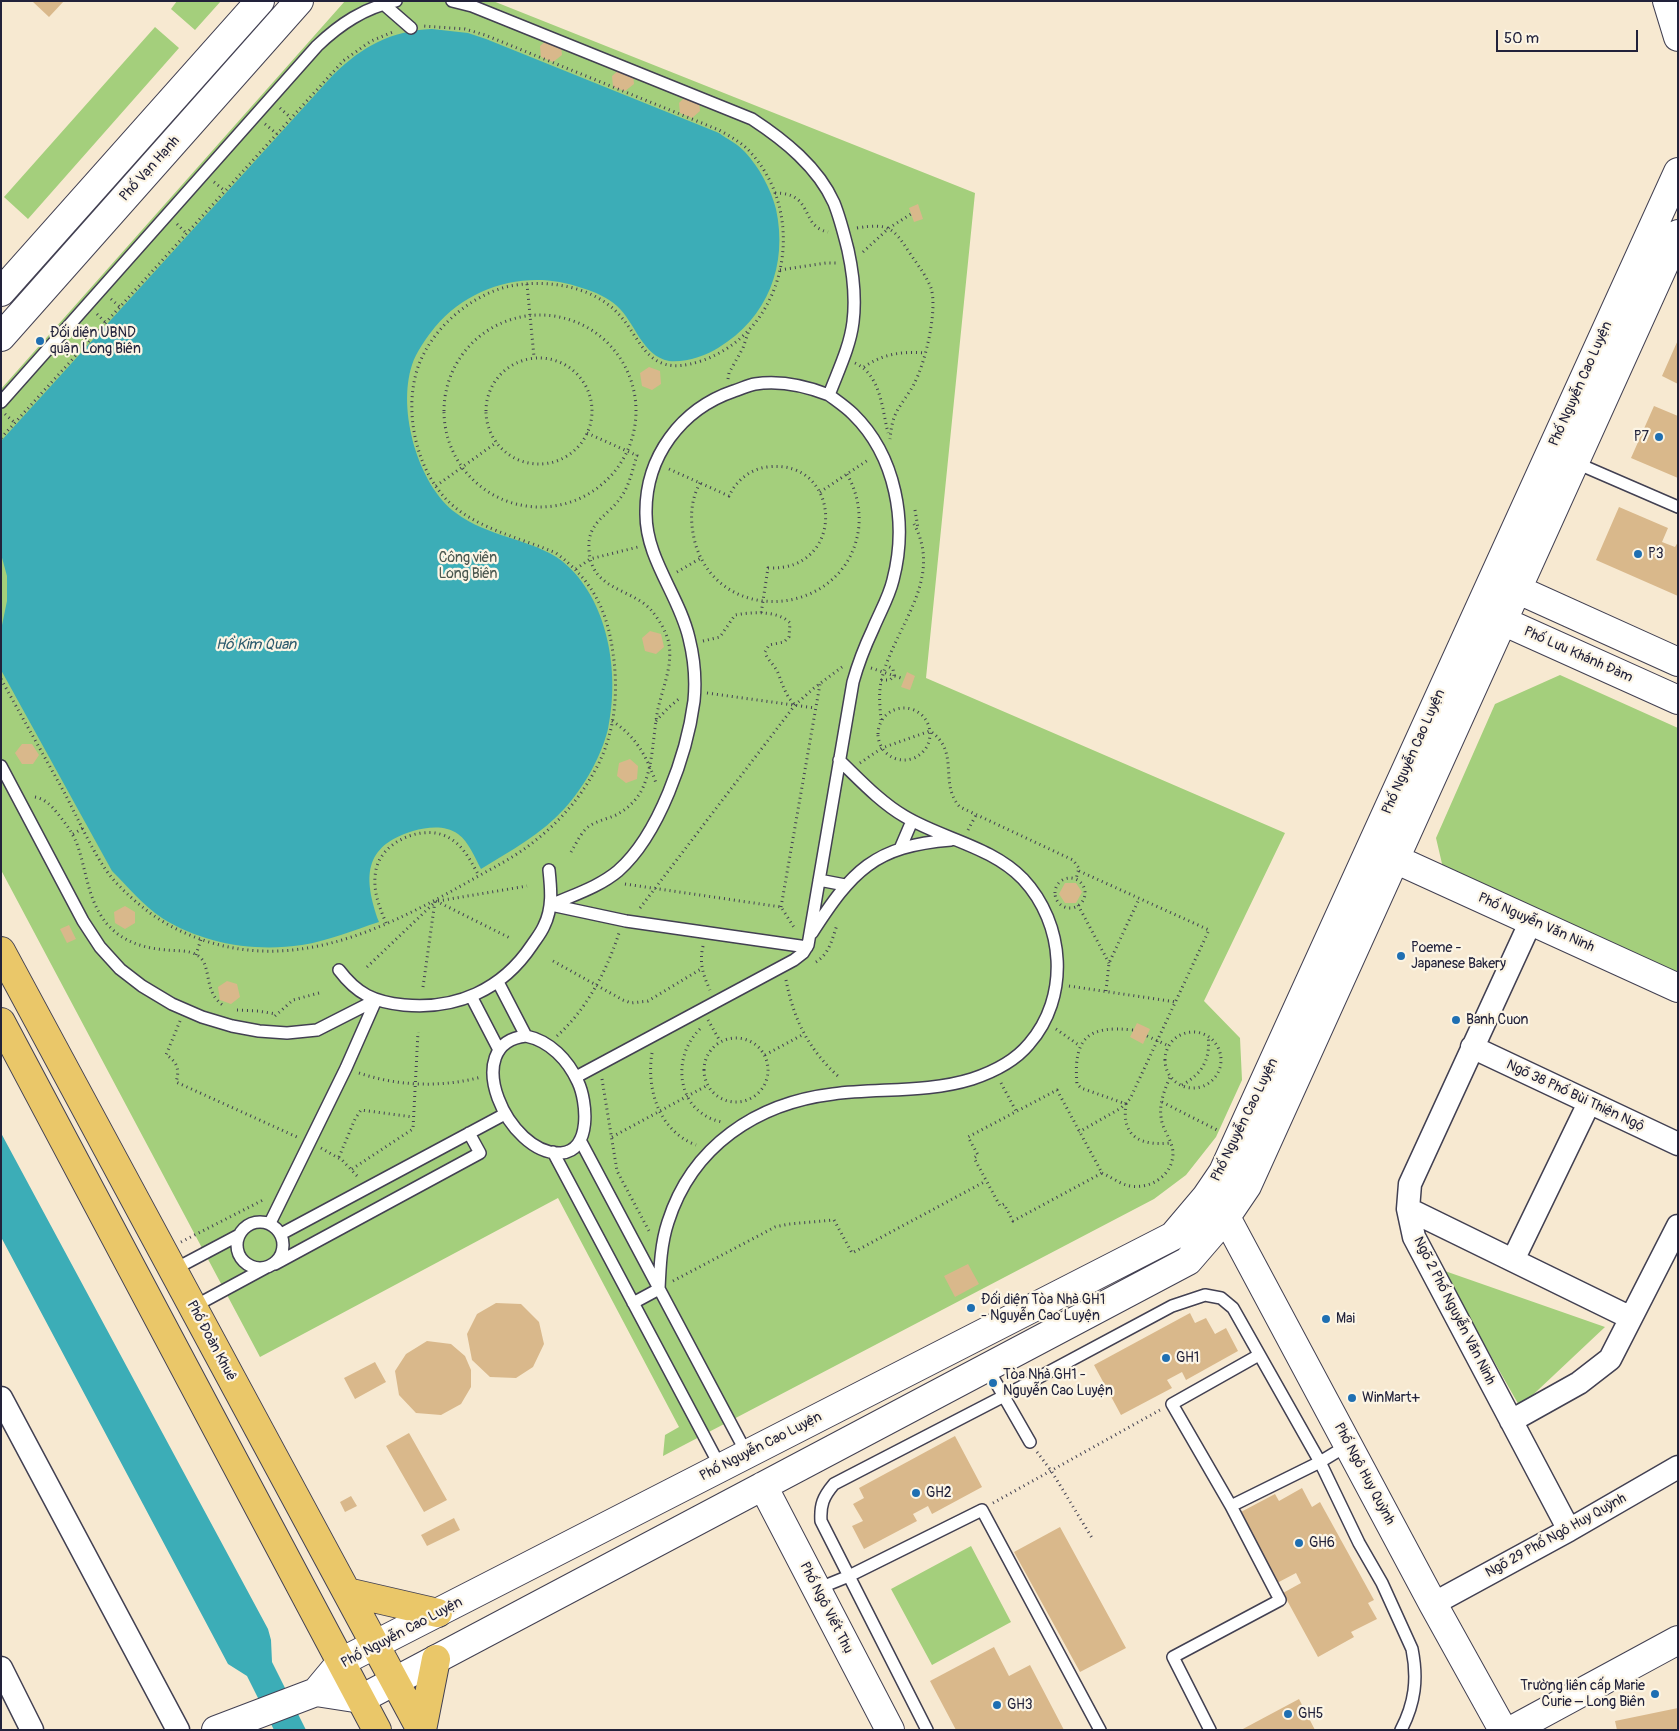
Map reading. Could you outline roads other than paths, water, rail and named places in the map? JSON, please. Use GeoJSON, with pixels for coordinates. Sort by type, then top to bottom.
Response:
{"type":"FeatureCollection","features":[{"type":"Feature","properties":{"kind":"main road","name":"Phố Đoàn Khuê"},"geometry":{"type":"LineString","coordinates":[[1,951],[421,1730]]}},
{"type":"Feature","properties":{"kind":"main road"},"geometry":{"type":"LineString","coordinates":[[1,1022],[377,1730]]}},
{"type":"Feature","properties":{"kind":"main road"},"geometry":{"type":"LineString","coordinates":[[347,1592],[438,1613]]}},
{"type":"Feature","properties":{"kind":"main road"},"geometry":{"type":"LineString","coordinates":[[421,1730],[436,1659]]}},
{"type":"Feature","properties":{"kind":"street","name":"Phố Vạn Hạnh"},"geometry":{"type":"LineString","coordinates":[[1,292],[260,1]]}},
{"type":"Feature","properties":{"kind":"street","name":"Phố Vạn Hạnh"},"geometry":{"type":"LineString","coordinates":[[1,337],[299,1]]}},
{"type":"Feature","properties":{"kind":"street"},"geometry":{"type":"LineString","coordinates":[[1668,1],[1678,37]]}},
{"type":"Feature","properties":{"kind":"street","name":"Phố Nguyễn Cao Luyện"},"geometry":{"type":"LineString","coordinates":[[313,1694],[341,1662],[1173,1236],[1206,1197],[1223,1172],[1678,172]]}},
{"type":"Feature","properties":{"kind":"street","name":"Phố Nguyễn Cao Luyện"},"geometry":{"type":"LineString","coordinates":[[361,1699],[1188,1261],[1226,1217],[1247,1186],[1573,462],[1678,234]]}},
{"type":"Feature","properties":{"kind":"street"},"geometry":{"type":"LineString","coordinates":[[1493,578],[1678,662]]}},
{"type":"Feature","properties":{"kind":"street","name":"Phố Lưu Khánh Đàm"},"geometry":{"type":"LineString","coordinates":[[1478,610],[1678,700]]}},
{"type":"Feature","properties":{"kind":"street","name":"Phố Nguyễn Văn Ninh"},"geometry":{"type":"LineString","coordinates":[[1395,859],[1678,988]]}},
{"type":"Feature","properties":{"kind":"street","name":"Ngõ 2 Phố Nguyễn Văn Ninh"},"geometry":{"type":"LineString","coordinates":[[1531,921],[1410,1184],[1408,1208],[1414,1236],[1569,1530]]}},
{"type":"Feature","properties":{"kind":"street","name":"Ngõ 38 Phố Bùi Thiện Ngộ"},"geometry":{"type":"LineString","coordinates":[[1472,1047],[1678,1144]]}},
{"type":"Feature","properties":{"kind":"street"},"geometry":{"type":"LineString","coordinates":[[1512,1260],[1589,1103]]}},
{"type":"Feature","properties":{"kind":"street","name":"Phố Ngô Huy Quỳnh"},"geometry":{"type":"LineString","coordinates":[[1206,1197],[1226,1217],[1434,1604],[1504,1730]]}},
{"type":"Feature","properties":{"kind":"street"},"geometry":{"type":"LineString","coordinates":[[1408,1208],[1631,1318]]}},
{"type":"Feature","properties":{"kind":"street"},"geometry":{"type":"LineString","coordinates":[[1511,1421],[1579,1383],[1610,1359],[1678,1226]]}},
{"type":"Feature","properties":{"kind":"street"},"geometry":{"type":"LineString","coordinates":[[1,1398],[178,1730]]}},
{"type":"Feature","properties":{"kind":"street","name":"Ngõ 29 Phố Ngô Huy Quỳnh"},"geometry":{"type":"LineString","coordinates":[[1434,1604],[1569,1530],[1678,1467]]}},
{"type":"Feature","properties":{"kind":"street","name":"Phố Ngô Viết Thụ"},"geometry":{"type":"LineString","coordinates":[[763,1486],[890,1730]]}},
{"type":"Feature","properties":{"kind":"street"},"geometry":{"type":"LineString","coordinates":[[1512,1730],[1678,1640]]}},
{"type":"Feature","properties":{"kind":"street"},"geometry":{"type":"LineString","coordinates":[[1,1668],[32,1730]]}},
{"type":"Feature","properties":{"kind":"street"},"geometry":{"type":"LineString","coordinates":[[216,1730],[313,1694],[361,1699]]}},
{"type":"Feature","properties":{"kind":"lane"},"geometry":{"type":"LineString","coordinates":[[1,402],[317,46],[346,22],[362,12],[382,3],[396,1]]}},
{"type":"Feature","properties":{"kind":"lane"},"geometry":{"type":"LineString","coordinates":[[452,1],[472,6],[752,119],[775,133],[794,150],[817,175],[833,201],[844,230],[851,263],[854,296],[853,323],[847,348],[829,394]]}},
{"type":"Feature","properties":{"kind":"lane"},"geometry":{"type":"LineString","coordinates":[[382,3],[411,28]]}},
{"type":"Feature","properties":{"kind":"lane"},"geometry":{"type":"LineString","coordinates":[[551,905],[605,881],[619,870],[640,846],[664,802],[680,763],[687,735],[694,700],[694,667],[690,642],[679,607],[648,537],[647,494],[661,452],[674,432],[695,410],[721,395],[755,384],[781,383],[806,386],[829,394],[854,414],[875,441],[890,472],[898,500],[898,554],[893,579],[886,601],[859,660],[851,690],[808,942]]}},
{"type":"Feature","properties":{"kind":"lane"},"geometry":{"type":"LineString","coordinates":[[1573,462],[1678,507]]}},
{"type":"Feature","properties":{"kind":"lane"},"geometry":{"type":"LineString","coordinates":[[659,1289],[668,1220],[685,1185],[706,1155],[719,1142],[746,1122],[775,1107],[805,1098],[835,1094],[940,1087],[973,1078],[1008,1063],[1028,1045],[1045,1021],[1054,998],[1058,973],[1056,945],[1049,919],[1037,896],[1021,878],[1000,861],[912,821],[888,805],[839,760]]}},
{"type":"Feature","properties":{"kind":"lane"},"geometry":{"type":"LineString","coordinates":[[1,766],[83,921],[100,947],[120,969],[142,986],[185,1010],[232,1026],[266,1032],[317,1030],[376,1000]]}},
{"type":"Feature","properties":{"kind":"lane"},"geometry":{"type":"LineString","coordinates":[[900,849],[912,821]]}},
{"type":"Feature","properties":{"kind":"lane"},"geometry":{"type":"LineString","coordinates":[[576,1077],[706,1016],[718,1001],[803,953],[833,900],[845,885],[871,862],[900,849],[926,842],[954,839]]}},
{"type":"Feature","properties":{"kind":"lane"},"geometry":{"type":"LineString","coordinates":[[339,970],[349,984],[376,1000],[421,1006],[441,1005],[471,996],[498,982],[522,961],[544,926],[551,905],[549,870]]}},
{"type":"Feature","properties":{"kind":"lane"},"geometry":{"type":"LineString","coordinates":[[819,880],[845,885]]}},
{"type":"Feature","properties":{"kind":"lane"},"geometry":{"type":"LineString","coordinates":[[551,905],[626,921],[707,933],[808,942]]}},
{"type":"Feature","properties":{"kind":"lane"},"geometry":{"type":"LineString","coordinates":[[498,982],[526,1036]]}},
{"type":"Feature","properties":{"kind":"lane"},"geometry":{"type":"LineString","coordinates":[[471,996],[499,1050]]}},
{"type":"Feature","properties":{"kind":"lane"},"geometry":{"type":"LineString","coordinates":[[270,1223],[346,1068],[376,1000]]}},
{"type":"Feature","properties":{"kind":"lane"},"geometry":{"type":"LineString","coordinates":[[526,1036],[537,1038],[547,1044],[566,1062],[581,1088],[585,1110],[584,1129],[575,1147],[566,1153],[553,1152],[537,1146],[520,1134],[505,1114],[498,1100],[493,1074],[494,1062],[499,1050],[505,1043],[514,1038],[526,1036]]}},
{"type":"Feature","properties":{"kind":"lane"},"geometry":{"type":"LineString","coordinates":[[281,1234],[505,1114]]}},
{"type":"Feature","properties":{"kind":"lane"},"geometry":{"type":"LineString","coordinates":[[193,1307],[480,1153],[469,1133]]}},
{"type":"Feature","properties":{"kind":"lane"},"geometry":{"type":"LineString","coordinates":[[580,1140],[747,1454]]}},
{"type":"Feature","properties":{"kind":"lane"},"geometry":{"type":"LineString","coordinates":[[553,1152],[721,1468]]}},
{"type":"Feature","properties":{"kind":"lane"},"geometry":{"type":"LineString","coordinates":[[168,1261],[239,1235],[248,1225],[263,1221],[277,1228],[281,1234],[284,1242],[280,1257],[271,1265],[253,1267],[241,1259],[237,1245],[239,1235]]}},
{"type":"Feature","properties":{"kind":"lane"},"geometry":{"type":"LineString","coordinates":[[633,1302],[659,1289]]}},
{"type":"Feature","properties":{"kind":"lane"},"geometry":{"type":"LineString","coordinates":[[927,1730],[821,1521],[820,1507],[824,1495],[834,1484],[1172,1306],[1206,1295],[1221,1298],[1233,1308],[1320,1462],[1359,1543],[1382,1583],[1412,1650],[1415,1661],[1416,1689],[1407,1719],[1401,1730]]}},
{"type":"Feature","properties":{"kind":"lane"},"geometry":{"type":"LineString","coordinates":[[1210,1730],[1173,1657],[1280,1600],[1230,1506],[1172,1404],[1259,1355]]}},
{"type":"Feature","properties":{"kind":"lane"},"geometry":{"type":"LineString","coordinates":[[987,1367],[1030,1442]]}},
{"type":"Feature","properties":{"kind":"lane"},"geometry":{"type":"LineString","coordinates":[[1230,1506],[1320,1462],[1348,1445]]}},
{"type":"Feature","properties":{"kind":"lane"},"geometry":{"type":"LineString","coordinates":[[817,1590],[982,1510],[1100,1730]]}},
{"type":"Feature","properties":{"kind":"water","name":"Hồ Kim Quan"},"geometry":{"type":"Polygon","coordinates":[[[432,29],[468,33],[486,39],[719,133],[736,144],[760,171],[774,201],[779,230],[776,270],[761,306],[750,322],[718,348],[688,360],[669,361],[660,358],[645,346],[617,306],[596,293],[563,282],[543,280],[503,284],[466,300],[435,327],[416,355],[408,383],[409,424],[421,466],[431,484],[456,513],[482,528],[538,548],[562,561],[578,577],[591,596],[607,639],[611,662],[611,708],[605,740],[591,771],[579,791],[565,808],[536,834],[481,869],[465,841],[458,834],[448,829],[430,828],[413,831],[397,837],[384,845],[376,855],[371,866],[370,878],[374,906],[379,922],[321,941],[284,947],[248,946],[212,940],[178,927],[162,918],[142,902],[112,871],[1,670],[1,630],[7,601],[7,576],[1,554],[1,441],[333,75],[355,56],[378,42],[403,33],[432,29]]]}},
{"type":"Feature","properties":{"kind":"water"},"geometry":{"type":"Polygon","coordinates":[[[1,1133],[268,1629],[271,1640],[272,1662],[306,1730],[274,1730],[247,1676],[228,1664],[1,1237],[1,1133]]]}},
{"type":"Feature","properties":{"kind":"place","name":"Đối diện UBND quận Long Biên"},"geometry":{"type":"Point","coordinates":[40,341]}},
{"type":"Feature","properties":{"kind":"place","name":"P7"},"geometry":{"type":"Point","coordinates":[1659,437]}},
{"type":"Feature","properties":{"kind":"place","name":"P3"},"geometry":{"type":"Point","coordinates":[1638,554]}},
{"type":"Feature","properties":{"kind":"place","name":"Poeme - Japanese Bakery"},"geometry":{"type":"Point","coordinates":[1401,956]}},
{"type":"Feature","properties":{"kind":"place","name":"Banh Cuon"},"geometry":{"type":"Point","coordinates":[1456,1020]}},
{"type":"Feature","properties":{"kind":"place","name":"Đối diện Tòa Nhà GH1 - Nguyễn Cao Luyện"},"geometry":{"type":"Point","coordinates":[971,1308]}},
{"type":"Feature","properties":{"kind":"place","name":"Mai"},"geometry":{"type":"Point","coordinates":[1326,1319]}},
{"type":"Feature","properties":{"kind":"place","name":"GH1"},"geometry":{"type":"Point","coordinates":[1166,1358]}},
{"type":"Feature","properties":{"kind":"place","name":"Tòa Nhà GH1 - Nguyễn Cao Luyện"},"geometry":{"type":"Point","coordinates":[993,1383]}},
{"type":"Feature","properties":{"kind":"place","name":"WinMart+"},"geometry":{"type":"Point","coordinates":[1352,1398]}},
{"type":"Feature","properties":{"kind":"place","name":"GH2"},"geometry":{"type":"Point","coordinates":[916,1493]}},
{"type":"Feature","properties":{"kind":"place","name":"GH6"},"geometry":{"type":"Point","coordinates":[1299,1543]}},
{"type":"Feature","properties":{"kind":"place","name":"Trường liên cấp Marie Curie – Long Biên"},"geometry":{"type":"Point","coordinates":[1655,1694]}},
{"type":"Feature","properties":{"kind":"place","name":"GH3"},"geometry":{"type":"Point","coordinates":[997,1705]}},
{"type":"Feature","properties":{"kind":"place","name":"GH5"},"geometry":{"type":"Point","coordinates":[1288,1714]}},
{"type":"Feature","properties":{"kind":"park label","name":"Công viên Long Biên"},"geometry":{"type":"Point","coordinates":[468,566]}}]}
